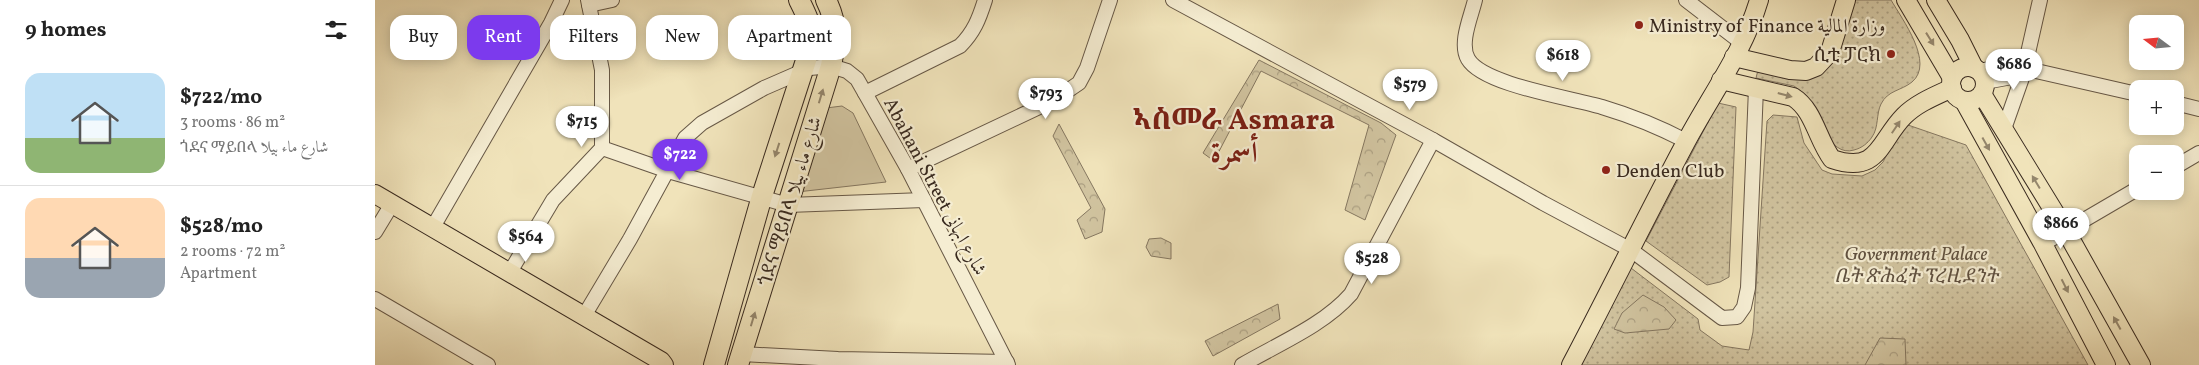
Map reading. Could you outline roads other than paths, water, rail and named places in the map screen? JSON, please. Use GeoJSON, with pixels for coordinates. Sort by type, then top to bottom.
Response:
{"type":"FeatureCollection","features":[{"type":"Feature","properties":{"kind":"highway","name":"ጎደና ማይበላ شارع ماء بيلا"},"geometry":{"type":"LineString","coordinates":[[714,365],[762,196],[813,37],[811,26],[799,0]]}},
{"type":"Feature","properties":{"kind":"highway","name":"ጎደና ማይበላ شارع ماء بيلا"},"geometry":{"type":"LineString","coordinates":[[740,360],[831,66],[836,36],[832,12],[825,0]]}},
{"type":"Feature","properties":{"kind":"main road"},"geometry":{"type":"LineString","coordinates":[[1571,365],[1686,141],[1738,50],[1753,19],[1759,0]]}},
{"type":"Feature","properties":{"kind":"main road"},"geometry":{"type":"LineString","coordinates":[[1738,50],[1791,70],[1806,71],[1816,67],[1830,52],[1846,0]]}},
{"type":"Feature","properties":{"kind":"main road"},"geometry":{"type":"LineString","coordinates":[[1906,0],[2043,244],[2106,365]]}},
{"type":"Feature","properties":{"kind":"main road"},"geometry":{"type":"LineString","coordinates":[[1936,0],[1960,40],[2004,129],[2066,231],[2141,365]]}},
{"type":"Feature","properties":{"kind":"main road"},"geometry":{"type":"LineString","coordinates":[[1956,89],[1955,74],[1963,68],[1980,79]]}},
{"type":"Feature","properties":{"kind":"main road"},"geometry":{"type":"LineString","coordinates":[[1956,89],[1974,100],[1980,79]]}},
{"type":"Feature","properties":{"kind":"main road"},"geometry":{"type":"LineString","coordinates":[[1721,80],[1793,97],[1801,102],[1809,114],[1823,146],[1832,159],[1853,163],[1864,162],[1876,154],[1904,116],[1911,110],[1956,89]]}},
{"type":"Feature","properties":{"kind":"main road"},"geometry":{"type":"LineString","coordinates":[[375,194],[662,363],[679,365]]}},
{"type":"Feature","properties":{"kind":"street"},"geometry":{"type":"LineString","coordinates":[[433,227],[551,24],[562,0]]}},
{"type":"Feature","properties":{"kind":"street"},"geometry":{"type":"LineString","coordinates":[[509,272],[553,200],[602,148],[602,70],[589,2],[612,0]]}},
{"type":"Feature","properties":{"kind":"street"},"geometry":{"type":"LineString","coordinates":[[865,93],[960,46],[972,33],[980,18],[985,0]]}},
{"type":"Feature","properties":{"kind":"street"},"geometry":{"type":"LineString","coordinates":[[908,169],[1054,100],[1079,83],[1087,68],[1110,0]]}},
{"type":"Feature","properties":{"kind":"street"},"geometry":{"type":"LineString","coordinates":[[1173,0],[1433,140],[1543,203],[1631,250],[1721,318],[1737,317],[1744,308],[1748,288],[1756,88]]}},
{"type":"Feature","properties":{"kind":"street"},"geometry":{"type":"LineString","coordinates":[[1475,0],[1465,40],[1468,59],[1483,74],[1514,84],[1602,106],[1652,124],[1686,141]]}},
{"type":"Feature","properties":{"kind":"street"},"geometry":{"type":"LineString","coordinates":[[1686,0],[1738,50]]}},
{"type":"Feature","properties":{"kind":"street"},"geometry":{"type":"LineString","coordinates":[[2004,129],[2026,70],[2040,0]]}},
{"type":"Feature","properties":{"kind":"street"},"geometry":{"type":"LineString","coordinates":[[584,316],[669,171],[685,138],[702,123],[757,91],[817,66],[831,66]]}},
{"type":"Feature","properties":{"kind":"street","name":"Abahani Street شارع ابهانى"},"geometry":{"type":"LineString","coordinates":[[831,66],[847,71],[857,79],[908,169],[1008,363]]}},
{"type":"Feature","properties":{"kind":"street"},"geometry":{"type":"LineString","coordinates":[[1980,79],[2026,70],[2129,92]]}},
{"type":"Feature","properties":{"kind":"street"},"geometry":{"type":"LineString","coordinates":[[2184,105],[2199,109]]}},
{"type":"Feature","properties":{"kind":"street"},"geometry":{"type":"LineString","coordinates":[[1242,365],[1325,318],[1339,308],[1351,294],[1433,140]]}},
{"type":"Feature","properties":{"kind":"street"},"geometry":{"type":"LineString","coordinates":[[602,148],[669,171],[762,196],[787,205],[924,200]]}},
{"type":"Feature","properties":{"kind":"street"},"geometry":{"type":"LineString","coordinates":[[2184,162],[2199,153]]}},
{"type":"Feature","properties":{"kind":"street"},"geometry":{"type":"LineString","coordinates":[[2043,244],[2129,194]]}},
{"type":"Feature","properties":{"kind":"street"},"geometry":{"type":"LineString","coordinates":[[375,232],[392,204]]}},
{"type":"Feature","properties":{"kind":"street"},"geometry":{"type":"LineString","coordinates":[[375,299],[488,365]]}},
{"type":"Feature","properties":{"kind":"street"},"geometry":{"type":"LineString","coordinates":[[740,360],[1008,363]]}},
{"type":"Feature","properties":{"kind":"place","name":"Ministry of Finance وزارة المالية"},"geometry":{"type":"Point","coordinates":[1639,25]}},
{"type":"Feature","properties":{"kind":"place","name":"ሲቲ ፓርክ"},"geometry":{"type":"Point","coordinates":[1891,54]}},
{"type":"Feature","properties":{"kind":"place","name":"Denden Club"},"geometry":{"type":"Point","coordinates":[1606,170]}},
{"type":"Feature","properties":{"kind":"district","name":"ኣስመራ Asmara أسمرة"},"geometry":{"type":"Point","coordinates":[1234,136]}},
{"type":"Feature","properties":{"kind":"park label","name":"Government Palace ቤት ጽሕፈት ፕረዚደንት"},"geometry":{"type":"Point","coordinates":[1916,264]}}]}
